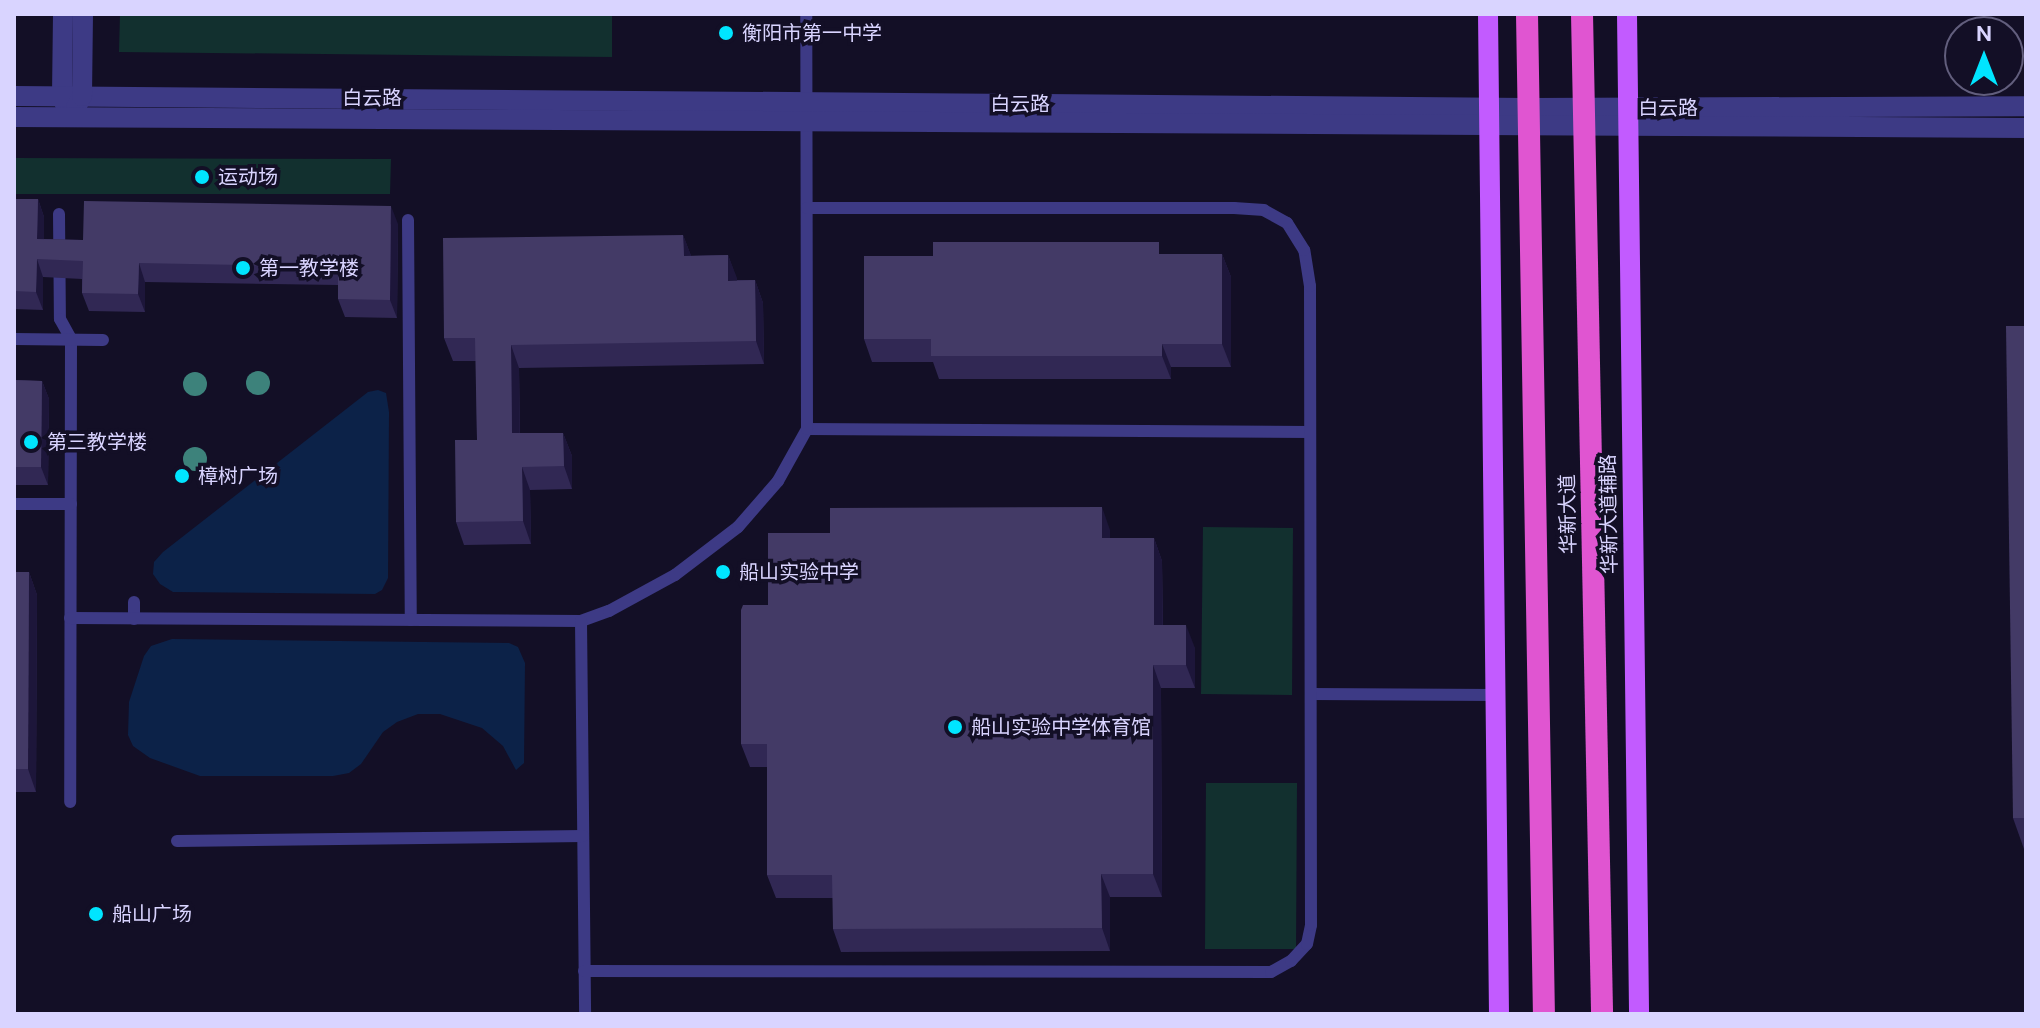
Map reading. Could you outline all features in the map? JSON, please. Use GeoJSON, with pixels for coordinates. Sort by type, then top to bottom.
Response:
{"type":"FeatureCollection","features":[{"type":"Feature","properties":{"kind":"highway","name":"华新大道"},"geometry":{"type":"LineString","coordinates":[[1527,14],[1544,1014]]}},
{"type":"Feature","properties":{"kind":"highway","name":"华新大道"},"geometry":{"type":"LineString","coordinates":[[1582,14],[1602,1014]]}},
{"type":"Feature","properties":{"kind":"main road"},"geometry":{"type":"LineString","coordinates":[[1488,14],[1499,1014]]}},
{"type":"Feature","properties":{"kind":"main road","name":"华新大道辅路"},"geometry":{"type":"LineString","coordinates":[[1627,14],[1639,1014]]}},
{"type":"Feature","properties":{"kind":"street"},"geometry":{"type":"LineString","coordinates":[[63,14],[72,96]]}},
{"type":"Feature","properties":{"kind":"street"},"geometry":{"type":"LineString","coordinates":[[71,118],[83,14]]}},
{"type":"Feature","properties":{"kind":"street","name":"白云路"},"geometry":{"type":"LineString","coordinates":[[14,96],[807,112]]}},
{"type":"Feature","properties":{"kind":"street","name":"白云路"},"geometry":{"type":"LineString","coordinates":[[14,117],[807,112],[1628,117],[2026,106]]}},
{"type":"Feature","properties":{"kind":"street","name":"白云路"},"geometry":{"type":"LineString","coordinates":[[1628,117],[2026,128]]}},
{"type":"Feature","properties":{"kind":"lane"},"geometry":{"type":"LineString","coordinates":[[70,618],[581,621],[609,611],[675,575],[738,527],[778,481],[807,429],[806,14]]}},
{"type":"Feature","properties":{"kind":"lane"},"geometry":{"type":"LineString","coordinates":[[584,971],[1271,972],[1291,961],[1307,944],[1311,925],[1310,286],[1304,250],[1287,223],[1264,210],[807,208]]}},
{"type":"Feature","properties":{"kind":"lane"},"geometry":{"type":"LineString","coordinates":[[59,214],[60,319],[71,339],[70,802]]}},
{"type":"Feature","properties":{"kind":"lane"},"geometry":{"type":"LineString","coordinates":[[408,220],[404,358],[411,620]]}},
{"type":"Feature","properties":{"kind":"lane"},"geometry":{"type":"LineString","coordinates":[[14,339],[103,340]]}},
{"type":"Feature","properties":{"kind":"lane"},"geometry":{"type":"LineString","coordinates":[[807,429],[1310,432]]}},
{"type":"Feature","properties":{"kind":"lane"},"geometry":{"type":"LineString","coordinates":[[14,504],[71,504]]}},
{"type":"Feature","properties":{"kind":"lane"},"geometry":{"type":"LineString","coordinates":[[134,602],[134,619]]}},
{"type":"Feature","properties":{"kind":"lane"},"geometry":{"type":"LineString","coordinates":[[581,621],[585,1014]]}},
{"type":"Feature","properties":{"kind":"lane"},"geometry":{"type":"LineString","coordinates":[[1311,694],[1496,695]]}},
{"type":"Feature","properties":{"kind":"lane"},"geometry":{"type":"LineString","coordinates":[[177,841],[583,836]]}},
{"type":"Feature","properties":{"kind":"green space"},"geometry":{"type":"Polygon","coordinates":[[[120,14],[612,14],[612,57],[119,52],[120,14]]]}},
{"type":"Feature","properties":{"kind":"green space","name":"运动场"},"geometry":{"type":"Polygon","coordinates":[[[14,158],[391,159],[390,194],[14,194],[14,158]]]}},
{"type":"Feature","properties":{"kind":"green space"},"geometry":{"type":"Polygon","coordinates":[[[1203,527],[1293,528],[1292,695],[1201,694],[1203,527]]]}},
{"type":"Feature","properties":{"kind":"green space"},"geometry":{"type":"Polygon","coordinates":[[[1206,783],[1297,783],[1296,949],[1205,949],[1206,783]]]}},
{"type":"Feature","properties":{"kind":"water"},"geometry":{"type":"Polygon","coordinates":[[[378,390],[386,393],[389,412],[388,578],[382,590],[375,594],[173,592],[160,584],[153,574],[154,562],[163,552],[368,392],[378,390]]]}},
{"type":"Feature","properties":{"kind":"water"},"geometry":{"type":"Polygon","coordinates":[[[172,639],[509,643],[518,647],[525,663],[524,763],[516,770],[503,746],[482,728],[440,714],[418,714],[397,722],[383,732],[361,764],[349,773],[333,776],[200,776],[150,758],[133,746],[128,735],[129,702],[144,656],[151,646],[172,639]]]}},
{"type":"Feature","properties":{"kind":"building","name":"第一教学楼"},"geometry":{"type":"Polygon","coordinates":[[[14,199],[38,199],[37,239],[83,240],[84,201],[391,206],[390,300],[338,299],[338,267],[139,263],[138,294],[82,293],[83,261],[37,259],[36,292],[14,291],[14,199]]]}},
{"type":"Feature","properties":{"kind":"building"},"geometry":{"type":"Polygon","coordinates":[[[683,235],[684,256],[728,255],[728,281],[755,280],[756,341],[511,345],[512,433],[563,433],[564,466],[522,467],[523,521],[456,522],[455,440],[477,440],[475,338],[444,338],[443,238],[683,235]]]}},
{"type":"Feature","properties":{"kind":"building"},"geometry":{"type":"Polygon","coordinates":[[[933,242],[1159,242],[1159,254],[1222,254],[1222,344],[1162,344],[1162,356],[931,356],[931,339],[864,339],[864,256],[933,256],[933,242]]]}},
{"type":"Feature","properties":{"kind":"building"},"geometry":{"type":"Polygon","coordinates":[[[2006,326],[2026,326],[2026,818],[2013,818],[2006,326]]]}},
{"type":"Feature","properties":{"kind":"building","name":"第三教学楼"},"geometry":{"type":"Polygon","coordinates":[[[14,380],[42,381],[41,467],[14,467],[14,380]]]}},
{"type":"Feature","properties":{"kind":"building","name":"船山实验中学体育馆"},"geometry":{"type":"Polygon","coordinates":[[[1102,507],[1102,538],[1154,538],[1154,625],[1186,625],[1186,665],[1153,665],[1153,874],[1101,874],[1102,928],[833,929],[832,875],[767,875],[767,744],[741,744],[741,610],[743,605],[768,605],[768,533],[830,533],[830,508],[1102,507]]]}},
{"type":"Feature","properties":{"kind":"building"},"geometry":{"type":"Polygon","coordinates":[[[14,572],[29,572],[28,769],[14,769],[14,572]]]}},
{"type":"Feature","properties":{"kind":"place","name":"衡阳市第一中学"},"geometry":{"type":"Point","coordinates":[726,33]}},
{"type":"Feature","properties":{"kind":"place","name":"运动场"},"geometry":{"type":"Point","coordinates":[202,177]}},
{"type":"Feature","properties":{"kind":"place","name":"第一教学楼"},"geometry":{"type":"Point","coordinates":[243,268]}},
{"type":"Feature","properties":{"kind":"place","name":"第三教学楼"},"geometry":{"type":"Point","coordinates":[31,442]}},
{"type":"Feature","properties":{"kind":"place","name":"樟树广场"},"geometry":{"type":"Point","coordinates":[182,476]}},
{"type":"Feature","properties":{"kind":"place","name":"船山实验中学"},"geometry":{"type":"Point","coordinates":[723,572]}},
{"type":"Feature","properties":{"kind":"place","name":"船山实验中学体育馆"},"geometry":{"type":"Point","coordinates":[955,727]}},
{"type":"Feature","properties":{"kind":"place","name":"船山广场"},"geometry":{"type":"Point","coordinates":[96,914]}}]}
